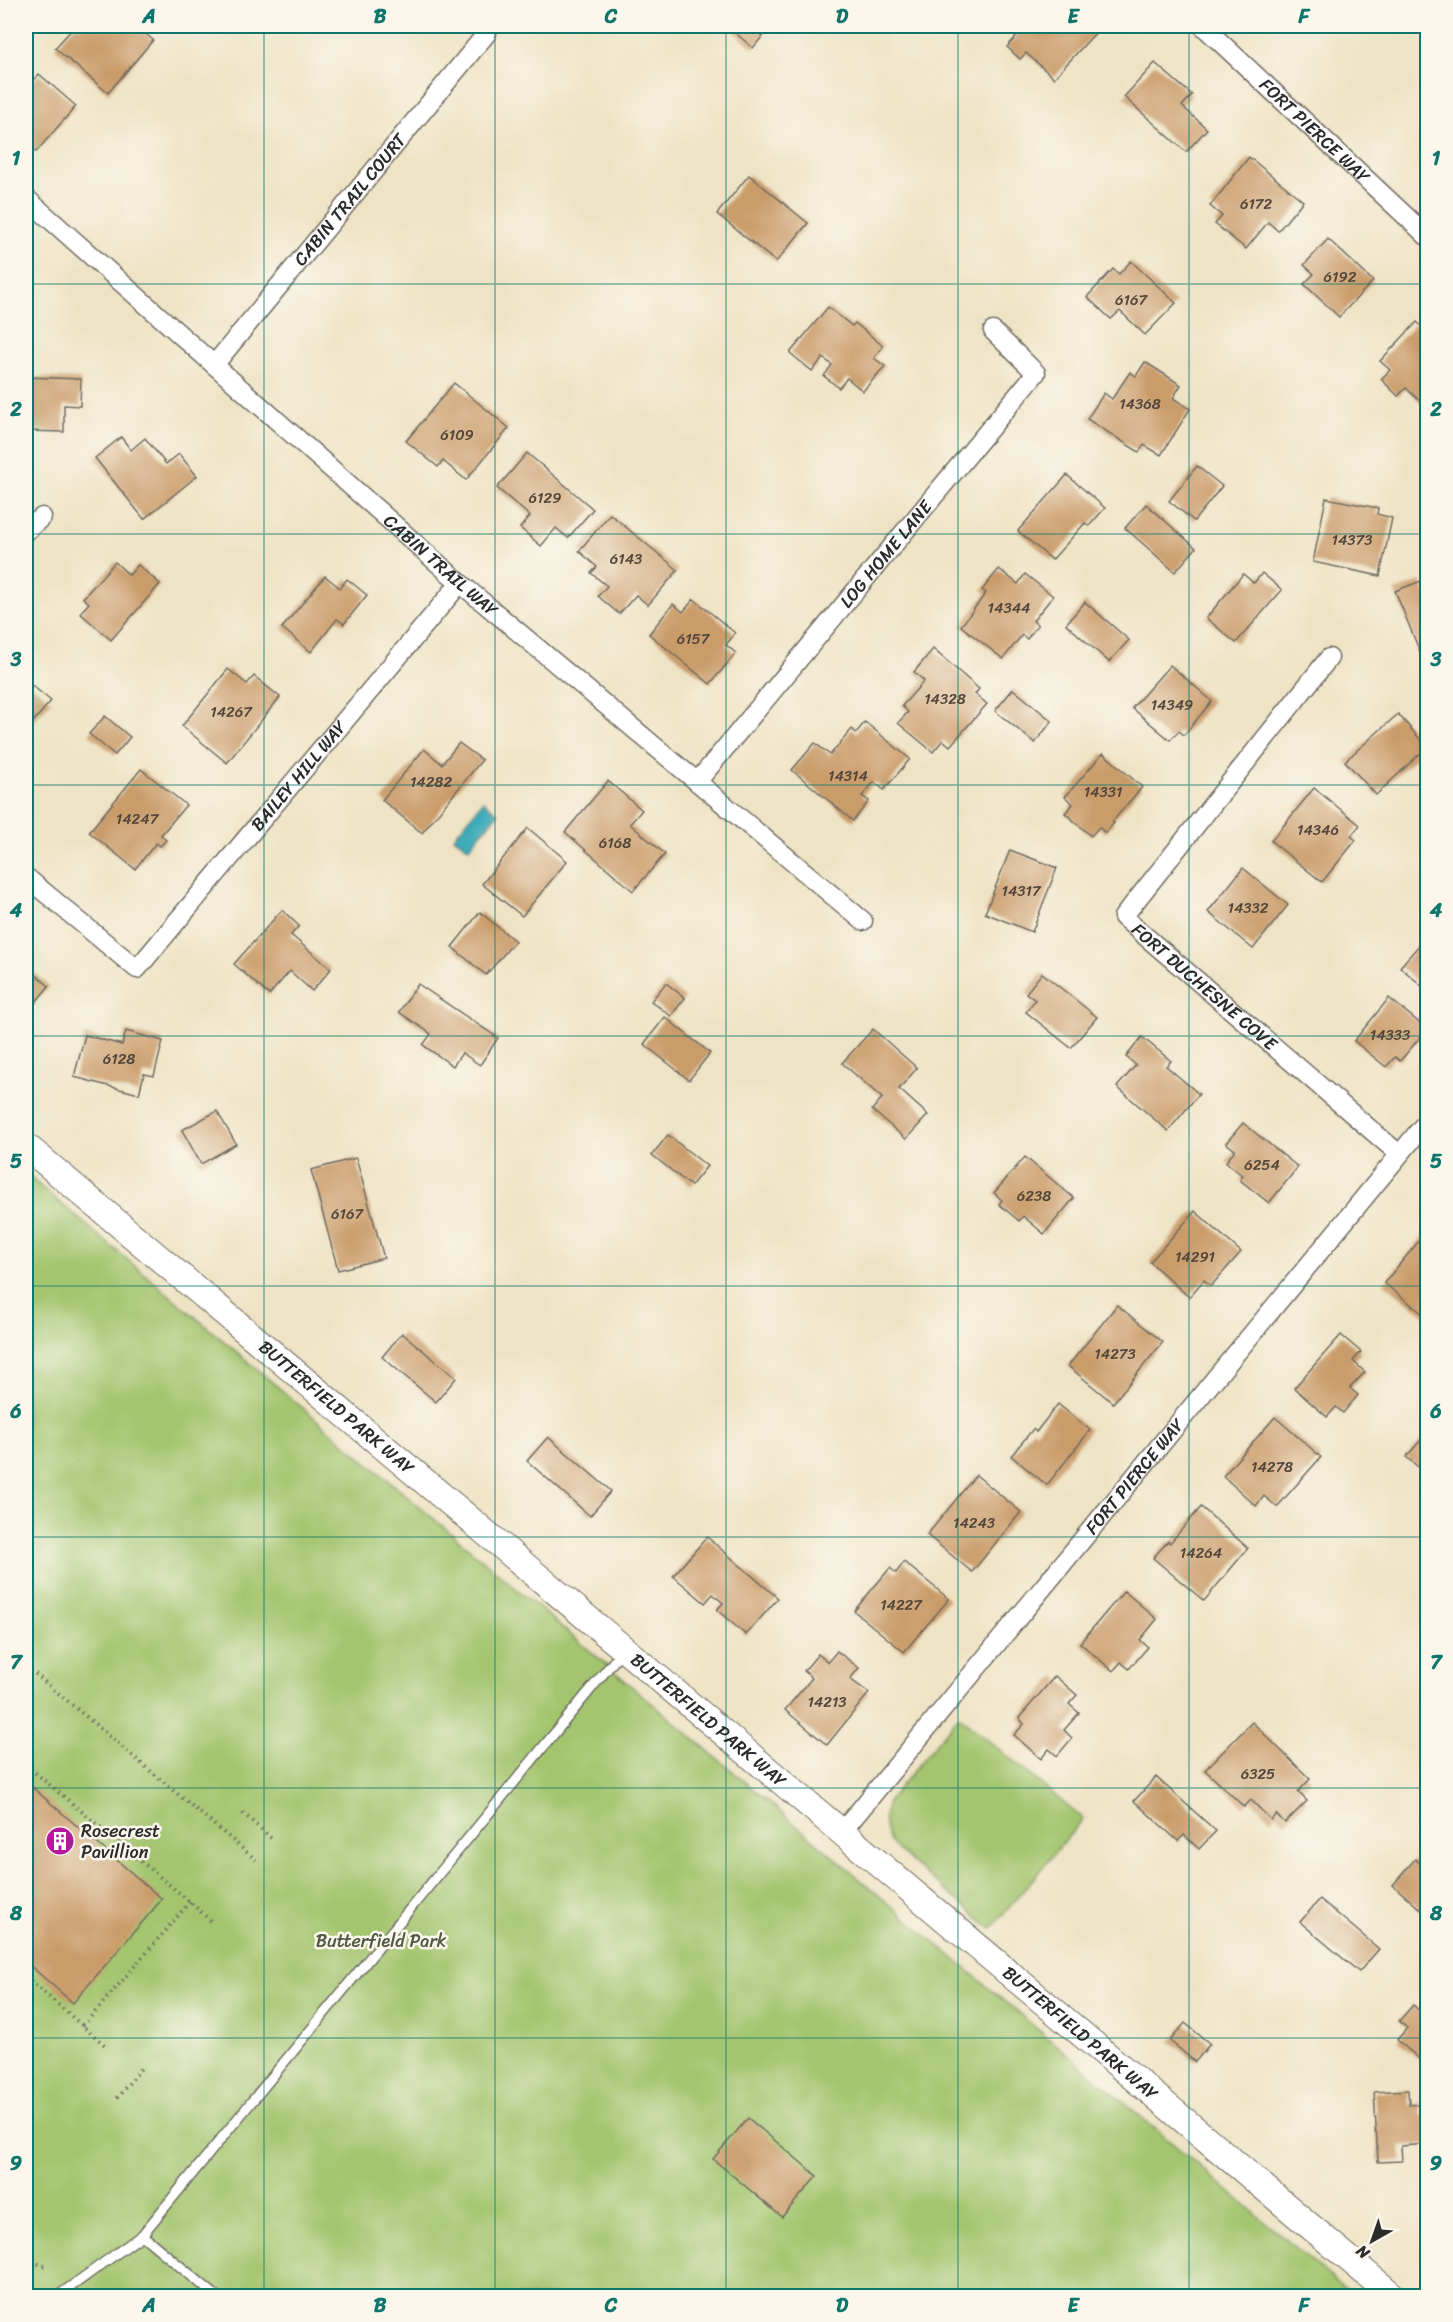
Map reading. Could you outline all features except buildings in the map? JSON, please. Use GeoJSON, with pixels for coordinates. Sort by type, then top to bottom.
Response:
{"type":"FeatureCollection","features":[{"type":"Feature","properties":{"kind":"street","name":"FORT PIERCE WAY"},"geometry":{"type":"LineString","coordinates":[[1203,26],[1428,237]]}},
{"type":"Feature","properties":{"kind":"street","name":"CABIN TRAIL COURT"},"geometry":{"type":"LineString","coordinates":[[214,365],[487,33]]}},
{"type":"Feature","properties":{"kind":"street","name":"CABIN TRAIL WAY"},"geometry":{"type":"LineString","coordinates":[[26,198],[460,583],[863,921]]}},
{"type":"Feature","properties":{"kind":"street","name":"LOG HOME LANE"},"geometry":{"type":"LineString","coordinates":[[697,782],[1036,373],[993,331]]}},
{"type":"Feature","properties":{"kind":"street"},"geometry":{"type":"LineString","coordinates":[[26,531],[42,517]]}},
{"type":"Feature","properties":{"kind":"street","name":"BAILEY HILL WAY"},"geometry":{"type":"LineString","coordinates":[[26,877],[137,969],[460,583]]}},
{"type":"Feature","properties":{"kind":"street","name":"FORT DUCHESNE COVE"},"geometry":{"type":"LineString","coordinates":[[1329,658],[1123,917],[1399,1154]]}},
{"type":"Feature","properties":{"kind":"street","name":"FORT PIERCE WAY"},"geometry":{"type":"LineString","coordinates":[[841,1833],[1428,1120]]}},
{"type":"Feature","properties":{"kind":"street","name":"BUTTERFIELD PARK WAY"},"geometry":{"type":"LineString","coordinates":[[26,1146],[1393,2296]]}},
{"type":"Feature","properties":{"kind":"lane"},"geometry":{"type":"LineString","coordinates":[[58,2296],[142,2235],[623,1650]]}},
{"type":"Feature","properties":{"kind":"lane"},"geometry":{"type":"LineString","coordinates":[[142,2235],[216,2296]]}},
{"type":"Feature","properties":{"kind":"path"},"geometry":{"type":"LineString","coordinates":[[26,1666],[256,1860]]}},
{"type":"Feature","properties":{"kind":"path"},"geometry":{"type":"LineString","coordinates":[[26,1766],[213,1923]]}},
{"type":"Feature","properties":{"kind":"path"},"geometry":{"type":"LineString","coordinates":[[243,1813],[273,1840]]}},
{"type":"Feature","properties":{"kind":"path"},"geometry":{"type":"LineString","coordinates":[[83,2026],[190,1902]]}},
{"type":"Feature","properties":{"kind":"path"},"geometry":{"type":"LineString","coordinates":[[26,1977],[107,2047]]}},
{"type":"Feature","properties":{"kind":"path"},"geometry":{"type":"LineString","coordinates":[[117,2098],[142,2067]]}},
{"type":"Feature","properties":{"kind":"path"},"geometry":{"type":"LineString","coordinates":[[26,2261],[47,2266]]}},
{"type":"Feature","properties":{"kind":"green space","name":"Butterfield Park"},"geometry":{"type":"Polygon","coordinates":[[[26,1174],[1353,2296],[26,2296],[26,1174]]]}},
{"type":"Feature","properties":{"kind":"green space"},"geometry":{"type":"Polygon","coordinates":[[[959,1716],[1083,1819],[991,1929],[893,1846],[885,1823],[885,1812],[889,1800],[959,1716]]]}},
{"type":"Feature","properties":{"kind":"water"},"geometry":{"type":"Polygon","coordinates":[[[483,801],[498,813],[469,848],[454,837],[483,801]]]}},
{"type":"Feature","properties":{"kind":"place","name":"Rosecrest Pavillion"},"geometry":{"type":"Point","coordinates":[60,1841]}}]}
